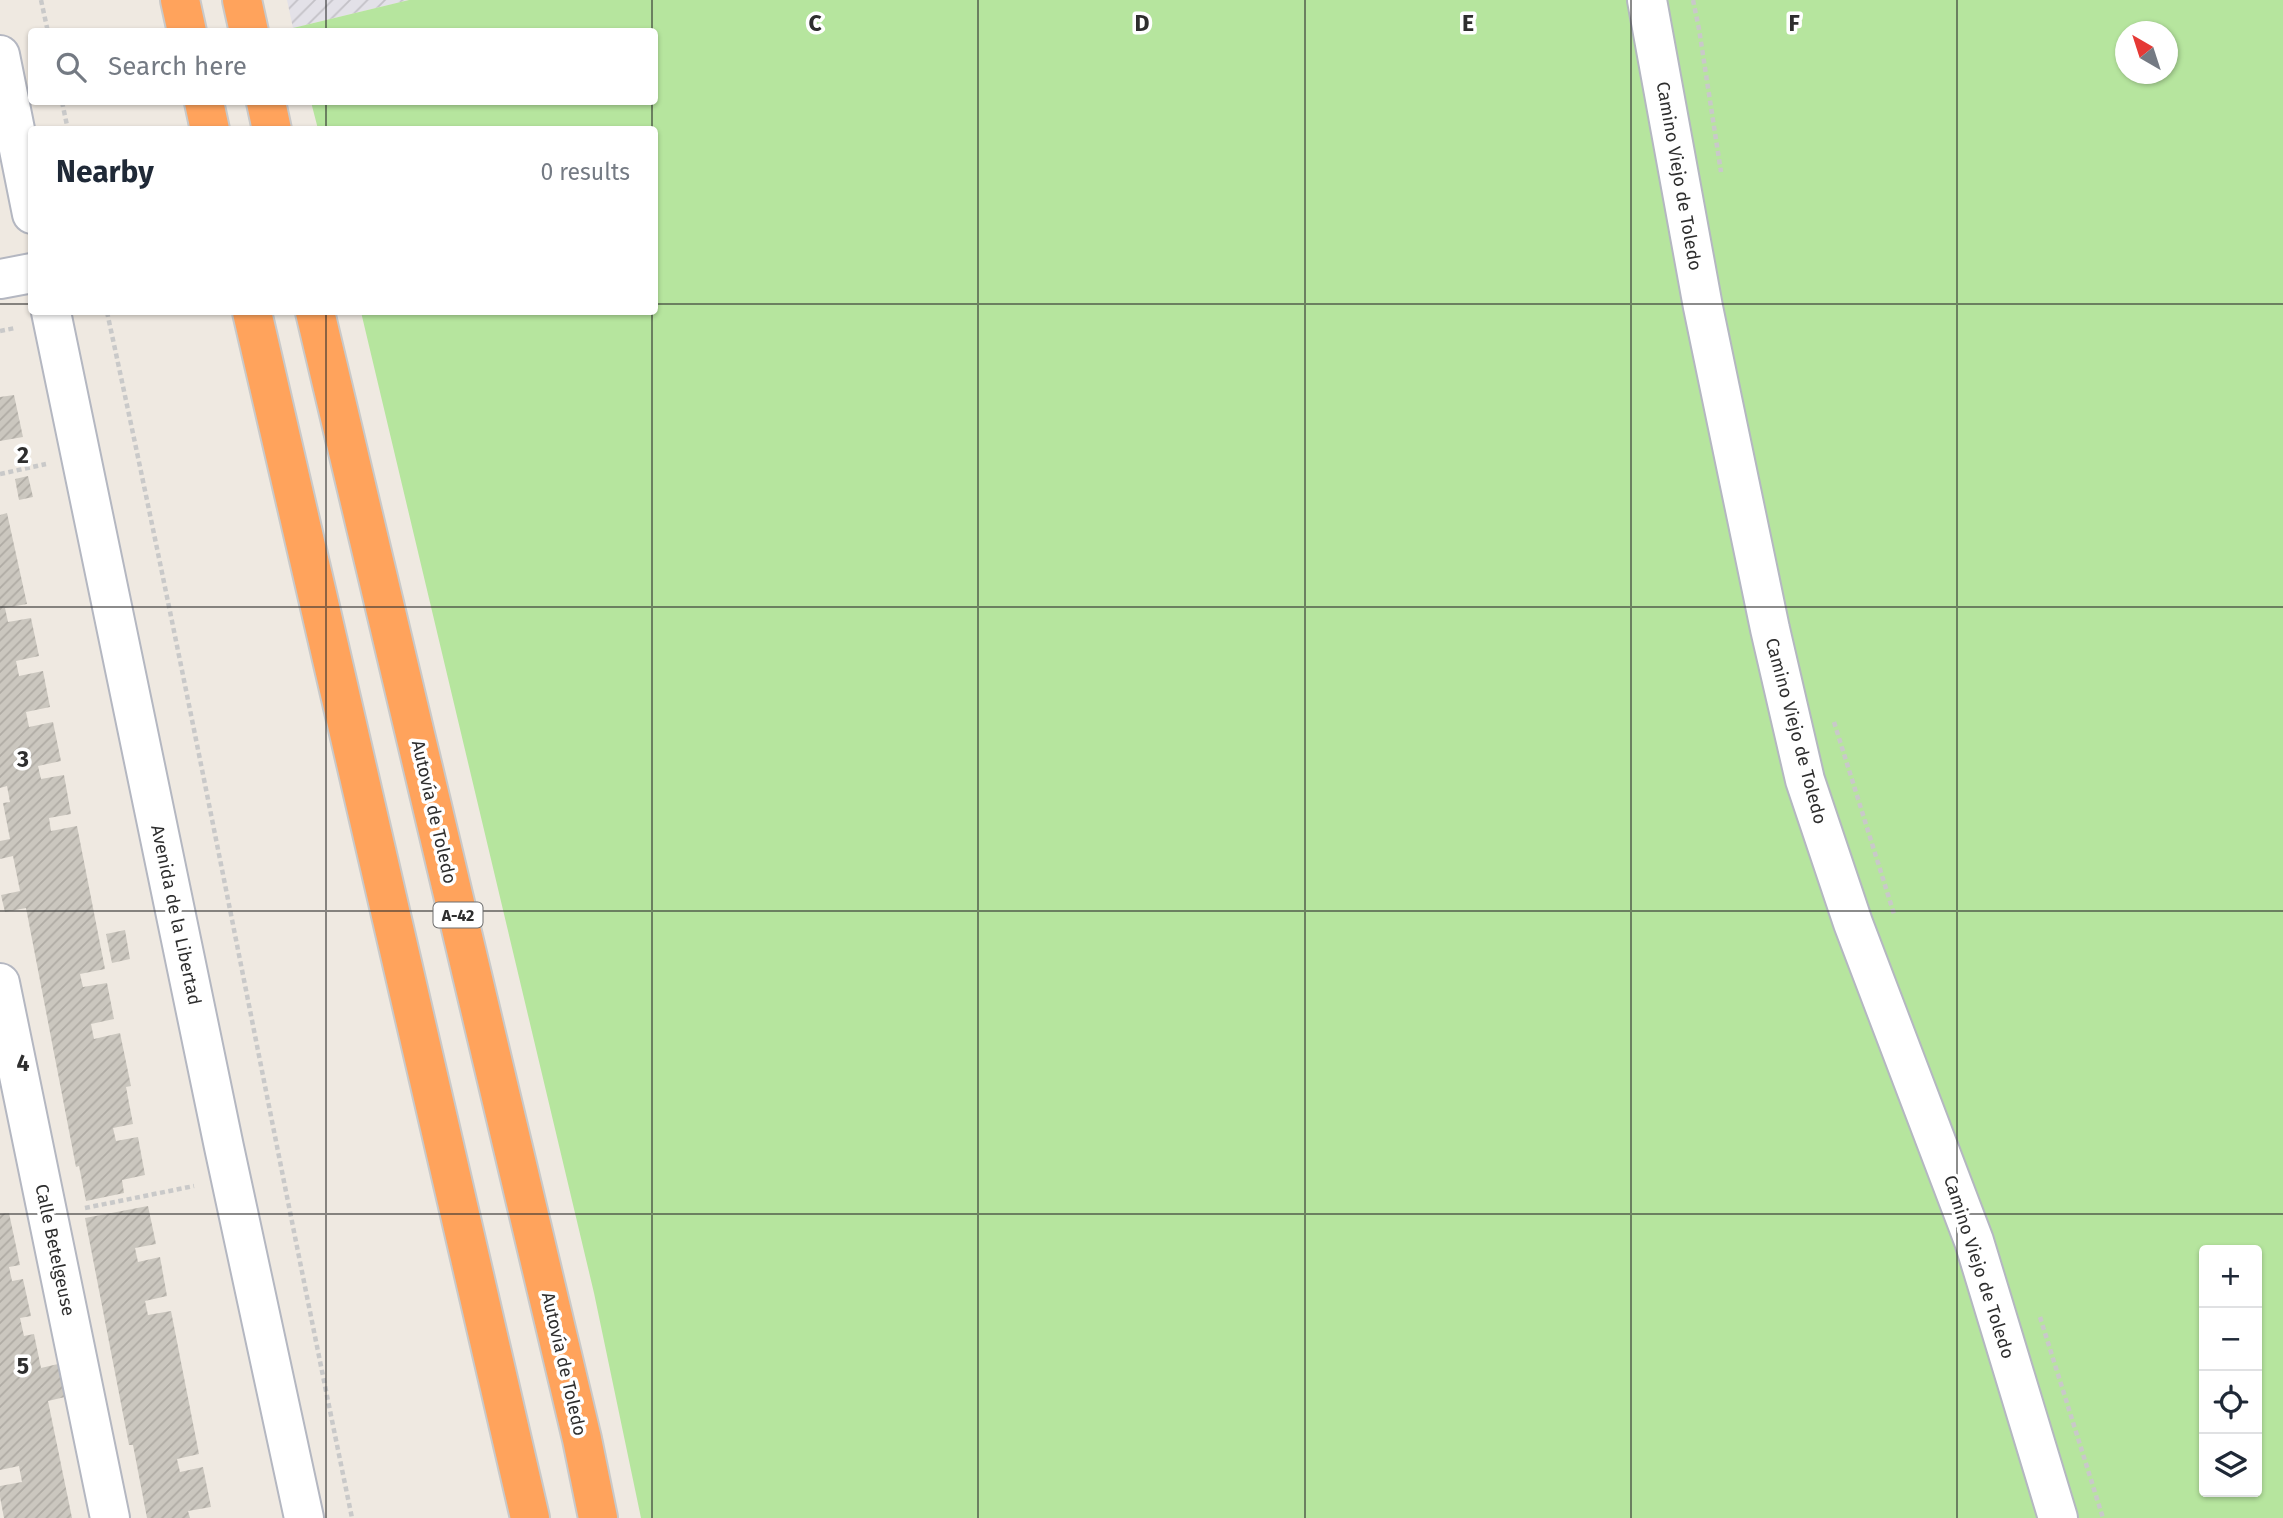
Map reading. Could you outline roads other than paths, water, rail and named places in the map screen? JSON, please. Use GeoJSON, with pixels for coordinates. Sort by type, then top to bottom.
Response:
{"type":"FeatureCollection","features":[{"type":"Feature","properties":{"kind":"highway"},"geometry":{"type":"LineString","coordinates":[[180,0],[186,28]]}},
{"type":"Feature","properties":{"kind":"highway"},"geometry":{"type":"LineString","coordinates":[[242,0],[248,28]]}},
{"type":"Feature","properties":{"kind":"highway"},"geometry":{"type":"LineString","coordinates":[[205,105],[209,126]]}},
{"type":"Feature","properties":{"kind":"highway"},"geometry":{"type":"LineString","coordinates":[[267,105],[271,126]]}},
{"type":"Feature","properties":{"kind":"highway"},"geometry":{"type":"LineString","coordinates":[[253,315],[530,1518]]}},
{"type":"Feature","properties":{"kind":"highway","name":"Autovía de Toledo"},"geometry":{"type":"LineString","coordinates":[[316,315],[582,1439],[598,1518]]}},
{"type":"Feature","properties":{"kind":"highway"},"geometry":{"type":"LineString","coordinates":[[517,1454],[517,1518]]}},
{"type":"Feature","properties":{"kind":"street","name":"Camino Viejo de Toledo"},"geometry":{"type":"LineString","coordinates":[[1647,0],[1703,307],[1770,629],[1805,780],[1853,923],[1974,1241],[2058,1518]]}},
{"type":"Feature","properties":{"kind":"street"},"geometry":{"type":"LineString","coordinates":[[0,55],[28,194]]}},
{"type":"Feature","properties":{"kind":"street"},"geometry":{"type":"LineString","coordinates":[[0,279],[28,274]]}},
{"type":"Feature","properties":{"kind":"street","name":"Avenida de la Libertad"},"geometry":{"type":"LineString","coordinates":[[35,319],[224,1147],[304,1518]]}},
{"type":"Feature","properties":{"kind":"street","name":"Calle Betelgeuse"},"geometry":{"type":"LineString","coordinates":[[0,983],[110,1518]]}}]}
